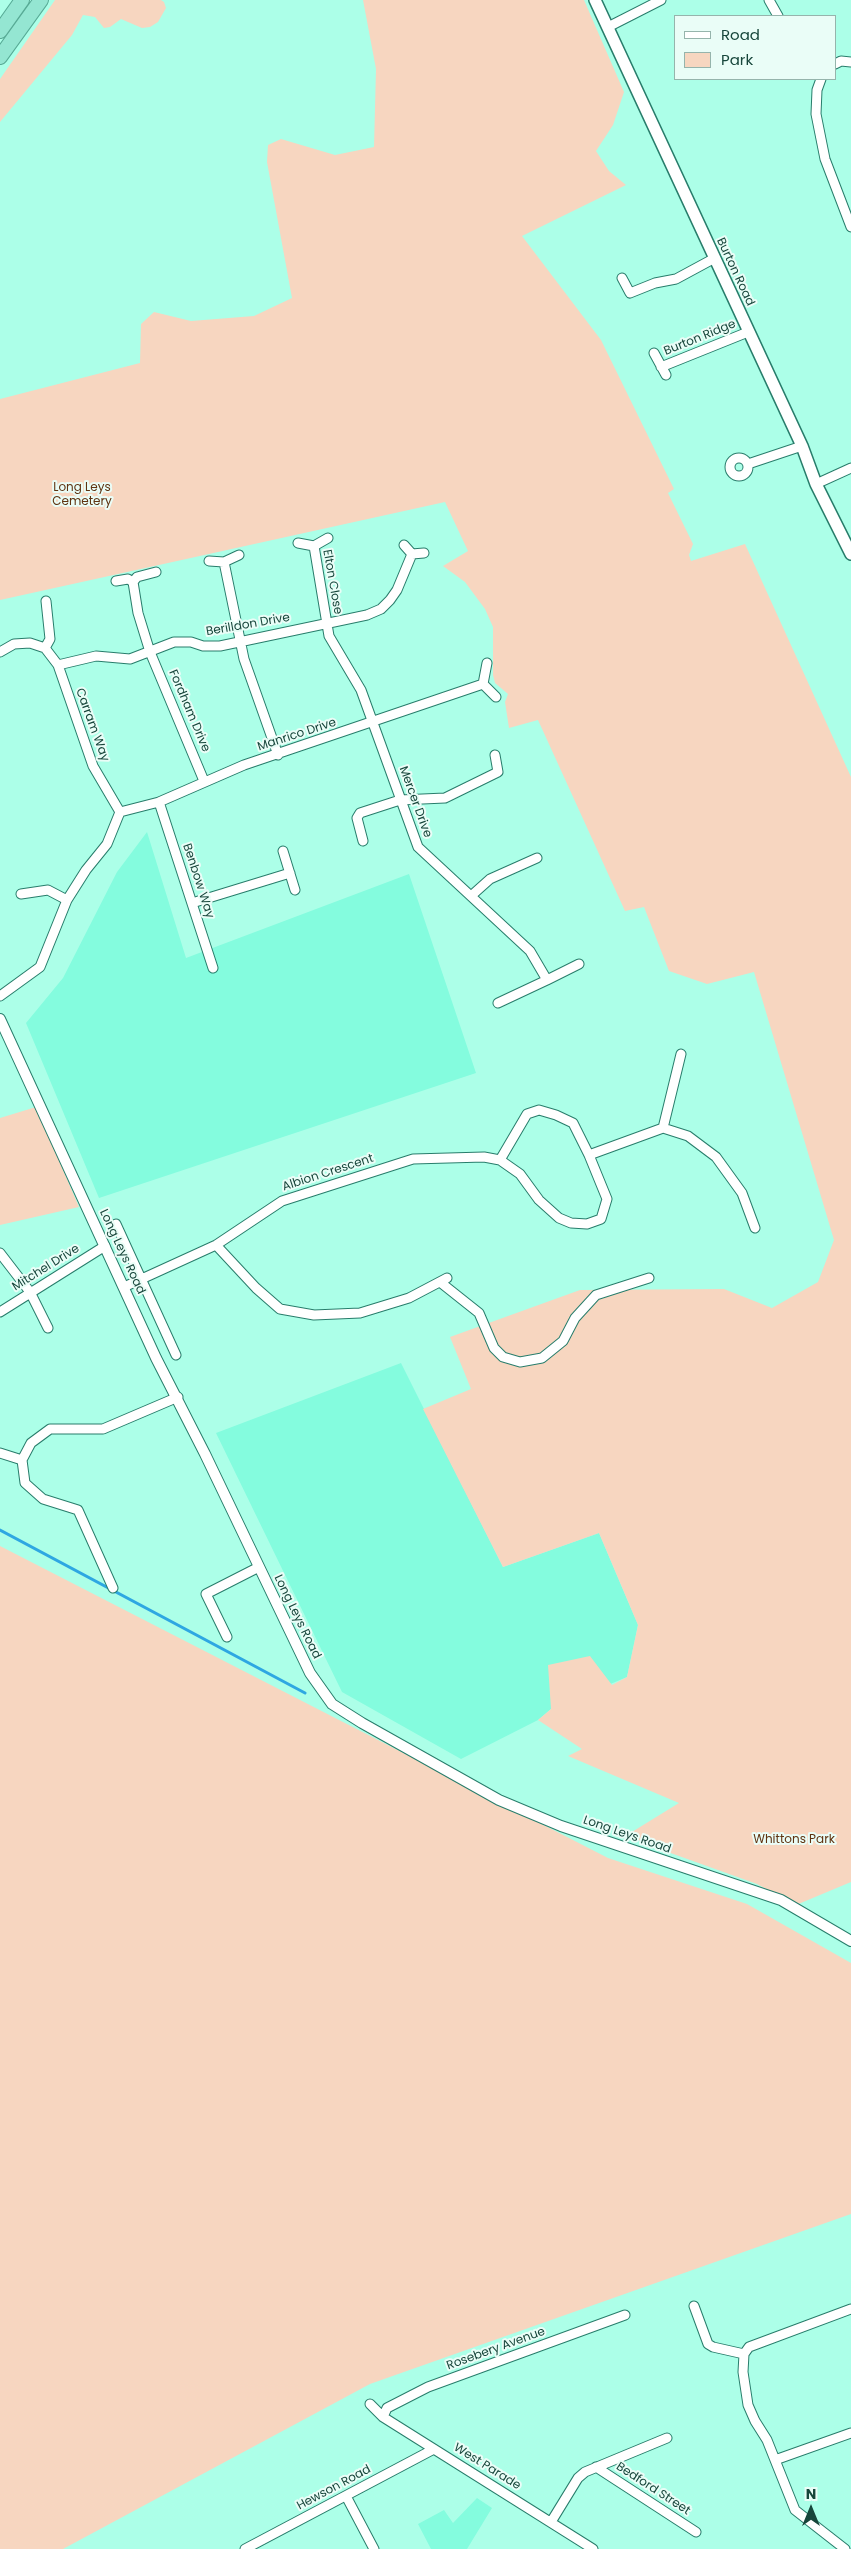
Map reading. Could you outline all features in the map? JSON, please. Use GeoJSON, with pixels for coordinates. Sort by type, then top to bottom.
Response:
{"type":"FeatureCollection","features":[{"type":"Feature","properties":{"kind":"highway"},"geometry":{"type":"LineString","coordinates":[[0,31],[22,0]]}},
{"type":"Feature","properties":{"kind":"highway"},"geometry":{"type":"LineString","coordinates":[[0,58],[40,0]]}},
{"type":"Feature","properties":{"kind":"main road","name":"Burton Road"},"geometry":{"type":"LineString","coordinates":[[596,0],[713,259],[802,446],[816,484],[851,554]]}},
{"type":"Feature","properties":{"kind":"street"},"geometry":{"type":"LineString","coordinates":[[608,27],[661,0]]}},
{"type":"Feature","properties":{"kind":"street"},"geometry":{"type":"LineString","coordinates":[[769,0],[777,15]]}},
{"type":"Feature","properties":{"kind":"street"},"geometry":{"type":"LineString","coordinates":[[836,64],[841,61],[851,62]]}},
{"type":"Feature","properties":{"kind":"street"},"geometry":{"type":"LineString","coordinates":[[821,80],[817,90],[816,114],[826,159],[851,226]]}},
{"type":"Feature","properties":{"kind":"street"},"geometry":{"type":"LineString","coordinates":[[622,278],[630,293],[655,283],[676,279],[713,259]]}},
{"type":"Feature","properties":{"kind":"street","name":"Burton Ridge"},"geometry":{"type":"LineString","coordinates":[[654,354],[663,371],[748,332]]}},
{"type":"Feature","properties":{"kind":"street"},"geometry":{"type":"LineString","coordinates":[[748,464],[802,446]]}},
{"type":"Feature","properties":{"kind":"street"},"geometry":{"type":"LineString","coordinates":[[816,484],[851,468]]}},
{"type":"Feature","properties":{"kind":"street","name":"Elton Close"},"geometry":{"type":"LineString","coordinates":[[298,543],[314,546],[328,538]]}},
{"type":"Feature","properties":{"kind":"street"},"geometry":{"type":"LineString","coordinates":[[404,545],[412,554],[424,553]]}},
{"type":"Feature","properties":{"kind":"street","name":"Elton Close"},"geometry":{"type":"LineString","coordinates":[[314,546],[326,623]]}},
{"type":"Feature","properties":{"kind":"street","name":"Berilldon Drive"},"geometry":{"type":"LineString","coordinates":[[58,666],[96,656],[130,659],[174,642],[220,646],[367,615],[381,609],[397,590],[412,554]]}},
{"type":"Feature","properties":{"kind":"street"},"geometry":{"type":"LineString","coordinates":[[209,561],[224,562],[239,555]]}},
{"type":"Feature","properties":{"kind":"street"},"geometry":{"type":"LineString","coordinates":[[224,562],[249,677],[278,755]]}},
{"type":"Feature","properties":{"kind":"street"},"geometry":{"type":"LineString","coordinates":[[116,581],[128,579],[133,582],[137,577],[156,572]]}},
{"type":"Feature","properties":{"kind":"street","name":"Fordham Drive"},"geometry":{"type":"LineString","coordinates":[[133,582],[138,613],[150,652],[204,781]]}},
{"type":"Feature","properties":{"kind":"street"},"geometry":{"type":"LineString","coordinates":[[0,652],[14,644],[22,643],[30,643],[45,648],[50,639],[46,601]]}},
{"type":"Feature","properties":{"kind":"street","name":"Mercer Drive"},"geometry":{"type":"LineString","coordinates":[[326,623],[329,636],[361,690],[418,847],[530,951],[547,980]]}},
{"type":"Feature","properties":{"kind":"street","name":"Carram Way"},"geometry":{"type":"LineString","coordinates":[[45,648],[58,666],[93,766],[120,812]]}},
{"type":"Feature","properties":{"kind":"street"},"geometry":{"type":"LineString","coordinates":[[487,663],[483,684],[496,698]]}},
{"type":"Feature","properties":{"kind":"street","name":"Manrico Drive"},"geometry":{"type":"LineString","coordinates":[[120,812],[159,802],[244,765],[483,684]]}},
{"type":"Feature","properties":{"kind":"street"},"geometry":{"type":"LineString","coordinates":[[363,841],[357,818],[360,813],[400,800],[445,798],[498,772],[495,755]]}},
{"type":"Feature","properties":{"kind":"street","name":"Benbow Way"},"geometry":{"type":"LineString","coordinates":[[159,802],[213,968]]}},
{"type":"Feature","properties":{"kind":"street"},"geometry":{"type":"LineString","coordinates":[[0,996],[40,968],[66,900],[86,870],[107,844],[120,812]]}},
{"type":"Feature","properties":{"kind":"street"},"geometry":{"type":"LineString","coordinates":[[283,851],[295,890]]}},
{"type":"Feature","properties":{"kind":"street"},"geometry":{"type":"LineString","coordinates":[[472,896],[490,879],[537,858]]}},
{"type":"Feature","properties":{"kind":"street"},"geometry":{"type":"LineString","coordinates":[[192,903],[290,873]]}},
{"type":"Feature","properties":{"kind":"street"},"geometry":{"type":"LineString","coordinates":[[22,894],[48,890],[66,900]]}},
{"type":"Feature","properties":{"kind":"street"},"geometry":{"type":"LineString","coordinates":[[498,1003],[579,964]]}},
{"type":"Feature","properties":{"kind":"street","name":"Long Leys Road"},"geometry":{"type":"LineString","coordinates":[[0,1019],[156,1358],[178,1397],[310,1673],[332,1704],[348,1715],[499,1800],[552,1822],[781,1900],[851,1941]]}},
{"type":"Feature","properties":{"kind":"street"},"geometry":{"type":"LineString","coordinates":[[663,1128],[681,1054]]}},
{"type":"Feature","properties":{"kind":"street","name":"Albion Crescent"},"geometry":{"type":"LineString","coordinates":[[124,1287],[216,1245],[282,1201],[412,1159],[484,1157],[500,1160],[520,1174],[539,1200],[559,1218],[571,1223],[587,1224],[601,1219],[607,1199],[589,1155],[573,1123],[539,1110],[527,1114],[500,1160]]}},
{"type":"Feature","properties":{"kind":"street"},"geometry":{"type":"LineString","coordinates":[[589,1155],[663,1128],[688,1136],[716,1157],[742,1193],[755,1228]]}},
{"type":"Feature","properties":{"kind":"street"},"geometry":{"type":"LineString","coordinates":[[116,1224],[176,1356]]}},
{"type":"Feature","properties":{"kind":"street"},"geometry":{"type":"LineString","coordinates":[[216,1245],[256,1288],[280,1309],[314,1315],[360,1313],[409,1298],[443,1280],[479,1313],[494,1348],[503,1358],[520,1362],[542,1358],[563,1341],[575,1318],[596,1295],[649,1278]]}},
{"type":"Feature","properties":{"kind":"street","name":"Mitchel Drive"},"geometry":{"type":"LineString","coordinates":[[0,1312],[105,1246]]}},
{"type":"Feature","properties":{"kind":"street"},"geometry":{"type":"LineString","coordinates":[[0,1253],[30,1292],[48,1328]]}},
{"type":"Feature","properties":{"kind":"street"},"geometry":{"type":"LineString","coordinates":[[113,1588],[78,1510],[42,1498],[24,1482],[22,1460],[31,1442],[50,1429],[103,1428],[178,1397]]}},
{"type":"Feature","properties":{"kind":"street"},"geometry":{"type":"LineString","coordinates":[[0,1454],[22,1460]]}},
{"type":"Feature","properties":{"kind":"street"},"geometry":{"type":"LineString","coordinates":[[227,1637],[206,1594],[259,1567]]}},
{"type":"Feature","properties":{"kind":"street"},"geometry":{"type":"LineString","coordinates":[[694,2306],[708,2344],[713,2347],[744,2354]]}},
{"type":"Feature","properties":{"kind":"street"},"geometry":{"type":"LineString","coordinates":[[845,2549],[795,2510],[775,2460],[748,2405],[743,2372],[744,2354],[749,2347],[851,2309]]}},
{"type":"Feature","properties":{"kind":"street","name":"Rosebery Avenue"},"geometry":{"type":"LineString","coordinates":[[384,2417],[387,2408],[428,2387],[625,2315]]}},
{"type":"Feature","properties":{"kind":"street","name":"West Parade"},"geometry":{"type":"LineString","coordinates":[[370,2404],[384,2417],[593,2549]]}},
{"type":"Feature","properties":{"kind":"street"},"geometry":{"type":"LineString","coordinates":[[775,2460],[851,2433]]}},
{"type":"Feature","properties":{"kind":"street"},"geometry":{"type":"LineString","coordinates":[[551,2522],[578,2478],[596,2467],[667,2438]]}},
{"type":"Feature","properties":{"kind":"street","name":"Hewson Road"},"geometry":{"type":"LineString","coordinates":[[250,2548],[434,2449]]}},
{"type":"Feature","properties":{"kind":"street","name":"Bedford Street"},"geometry":{"type":"LineString","coordinates":[[596,2467],[696,2532]]}},
{"type":"Feature","properties":{"kind":"street"},"geometry":{"type":"LineString","coordinates":[[346,2496],[374,2549]]}},
{"type":"Feature","properties":{"kind":"shaded area"},"geometry":{"type":"Polygon","coordinates":[[[147,832],[186,958],[409,874],[476,1073],[99,1198],[26,1023],[63,978],[117,872],[147,832]]]}},
{"type":"Feature","properties":{"kind":"shaded area"},"geometry":{"type":"Polygon","coordinates":[[[401,1363],[503,1567],[599,1533],[638,1625],[627,1677],[551,1709],[538,1720],[461,1759],[342,1692],[216,1433],[401,1363]]]}},
{"type":"Feature","properties":{"kind":"shaded area"},"geometry":{"type":"Polygon","coordinates":[[[477,2498],[492,2508],[467,2549],[431,2549],[418,2524],[444,2510],[453,2523],[477,2498]]]}},
{"type":"Feature","properties":{"kind":"green space"},"geometry":{"type":"Polygon","coordinates":[[[55,0],[161,0],[166,8],[158,22],[150,27],[142,28],[121,19],[110,27],[104,28],[95,17],[83,15],[72,35],[0,122],[0,79],[55,0]]]}},
{"type":"Feature","properties":{"kind":"green space"},"geometry":{"type":"Polygon","coordinates":[[[363,0],[584,0],[624,92],[613,125],[596,151],[609,171],[626,185],[522,236],[601,340],[674,489],[668,493],[693,544],[689,555],[691,561],[745,544],[851,777],[851,1882],[796,1905],[757,1884],[651,1846],[627,1835],[679,1803],[568,1756],[582,1749],[538,1720],[551,1709],[548,1665],[590,1656],[612,1685],[627,1677],[638,1625],[599,1533],[503,1567],[423,1409],[471,1389],[450,1337],[580,1290],[724,1289],[772,1308],[818,1282],[834,1240],[754,972],[707,984],[669,971],[644,907],[625,911],[538,720],[509,728],[505,702],[508,694],[495,683],[493,675],[493,627],[485,609],[465,582],[443,566],[468,551],[445,502],[0,600],[0,399],[140,363],[141,324],[154,312],[191,321],[254,316],[292,298],[267,162],[268,145],[281,139],[335,155],[374,147],[376,69],[363,0]]]}},
{"type":"Feature","properties":{"kind":"green space"},"geometry":{"type":"Polygon","coordinates":[[[36,1107],[79,1207],[0,1225],[0,1118],[36,1107]]]}},
{"type":"Feature","properties":{"kind":"green space"},"geometry":{"type":"Polygon","coordinates":[[[0,1546],[608,1858],[747,1904],[851,1963],[851,2214],[370,2384],[63,2549],[0,2549],[0,1546]]]}},
{"type":"Feature","properties":{"kind":"waterway"},"geometry":{"type":"LineString","coordinates":[[0,1530],[305,1693]]}},
{"type":"Feature","properties":{"kind":"park label","name":"Long Leys Cemetery"},"geometry":{"type":"Point","coordinates":[82,495]}},
{"type":"Feature","properties":{"kind":"park label","name":"Whittons Park"},"geometry":{"type":"Point","coordinates":[794,1840]}}]}
